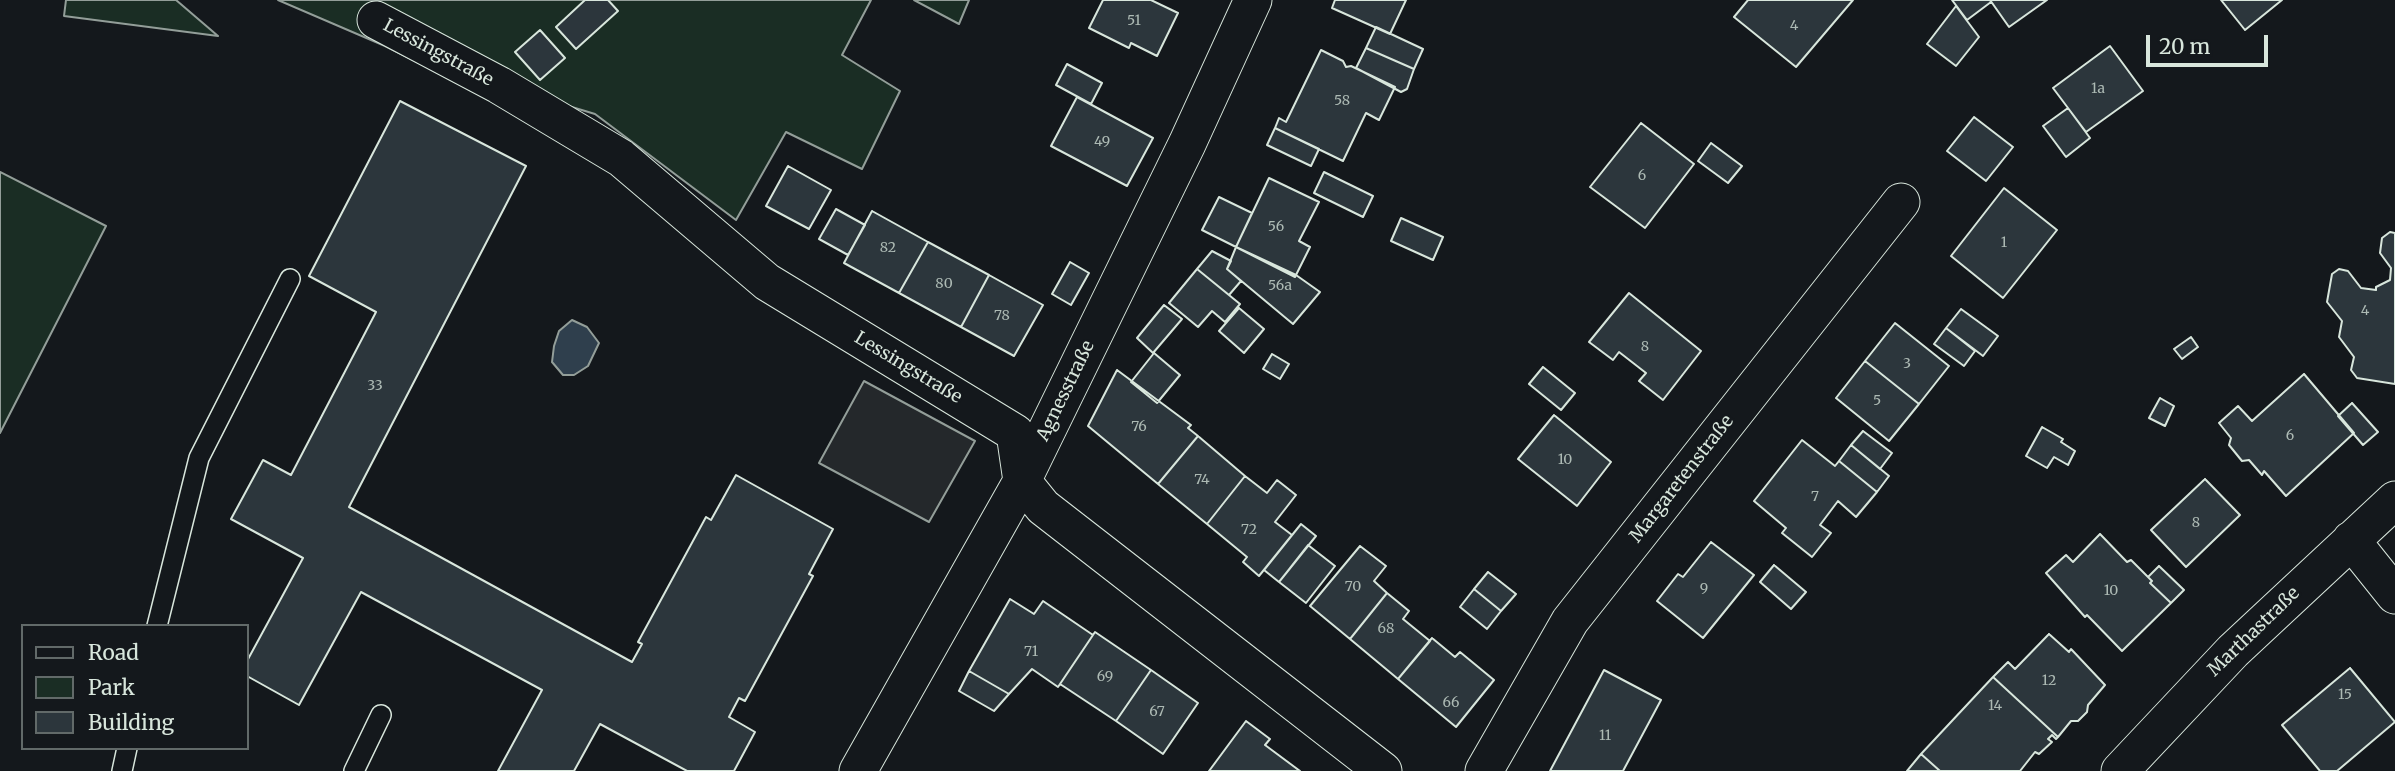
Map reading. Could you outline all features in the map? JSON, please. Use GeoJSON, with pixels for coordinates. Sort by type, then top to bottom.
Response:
{"type":"FeatureCollection","features":[{"type":"Feature","properties":{"kind":"street","name":"Agnesstraße"},"geometry":{"type":"LineString","coordinates":[[858,771],[1022,481],[1187,144],[1253,0]]}},
{"type":"Feature","properties":{"kind":"street","name":"Lessingstraße"},"geometry":{"type":"LineString","coordinates":[[376,20],[499,86],[621,158],[767,282],[1014,433],[1022,481]]}},
{"type":"Feature","properties":{"kind":"street","name":"Margaretenstraße"},"geometry":{"type":"LineString","coordinates":[[1484,771],[1570,621],[1901,202]]}},
{"type":"Feature","properties":{"kind":"street"},"geometry":{"type":"LineString","coordinates":[[1022,481],[1043,507],[1383,771]]}},
{"type":"Feature","properties":{"kind":"street","name":"Marthastraße"},"geometry":{"type":"LineString","coordinates":[[2120,771],[2233,650],[2395,500]]}},
{"type":"Feature","properties":{"kind":"street"},"geometry":{"type":"LineString","coordinates":[[2351,540],[2395,595]]}},
{"type":"Feature","properties":{"kind":"lane"},"geometry":{"type":"LineString","coordinates":[[158,624],[199,458],[290,279]]}},
{"type":"Feature","properties":{"kind":"lane"},"geometry":{"type":"LineString","coordinates":[[354,771],[381,715]]}},
{"type":"Feature","properties":{"kind":"lane"},"geometry":{"type":"LineString","coordinates":[[122,771],[127,750]]}},
{"type":"Feature","properties":{"kind":"green space"},"geometry":{"type":"Polygon","coordinates":[[[66,0],[176,0],[218,36],[64,16],[66,0]]]}},
{"type":"Feature","properties":{"kind":"green space"},"geometry":{"type":"Polygon","coordinates":[[[278,0],[871,0],[842,55],[900,91],[862,169],[786,132],[736,220],[595,114],[552,101],[555,131],[385,46],[278,0]]]}},
{"type":"Feature","properties":{"kind":"green space"},"geometry":{"type":"Polygon","coordinates":[[[914,0],[969,0],[959,24],[914,0]]]}},
{"type":"Feature","properties":{"kind":"green space"},"geometry":{"type":"Polygon","coordinates":[[[0,172],[106,226],[0,433],[0,172]]]}},
{"type":"Feature","properties":{"kind":"shaded area"},"geometry":{"type":"Polygon","coordinates":[[[864,381],[975,441],[929,522],[819,463],[864,381]]]}},
{"type":"Feature","properties":{"kind":"water"},"geometry":{"type":"Polygon","coordinates":[[[572,320],[587,327],[599,343],[588,366],[574,375],[563,375],[552,362],[554,346],[559,331],[572,320]]]}},
{"type":"Feature","properties":{"kind":"building"},"geometry":{"type":"Polygon","coordinates":[[[585,0],[608,0],[618,11],[576,49],[556,27],[585,0]]]}},
{"type":"Feature","properties":{"kind":"building"},"geometry":{"type":"Polygon","coordinates":[[[1103,0],[1151,0],[1178,13],[1157,56],[1131,43],[1129,48],[1089,28],[1103,0]]]}},
{"type":"Feature","properties":{"kind":"building"},"geometry":{"type":"Polygon","coordinates":[[[1335,0],[1406,0],[1390,34],[1332,8],[1335,0]]]}},
{"type":"Feature","properties":{"kind":"building"},"geometry":{"type":"Polygon","coordinates":[[[1748,0],[1853,0],[1796,67],[1734,17],[1748,0]]]}},
{"type":"Feature","properties":{"kind":"building"},"geometry":{"type":"Polygon","coordinates":[[[1952,0],[1990,0],[1991,2],[1967,20],[1952,0]]]}},
{"type":"Feature","properties":{"kind":"building"},"geometry":{"type":"Polygon","coordinates":[[[1990,0],[2047,0],[2009,27],[1990,0]]]}},
{"type":"Feature","properties":{"kind":"building"},"geometry":{"type":"Polygon","coordinates":[[[2221,0],[2282,0],[2245,30],[2221,0]]]}},
{"type":"Feature","properties":{"kind":"building"},"geometry":{"type":"Polygon","coordinates":[[[1956,6],[1979,37],[1956,66],[1927,44],[1956,6]]]}},
{"type":"Feature","properties":{"kind":"building"},"geometry":{"type":"Polygon","coordinates":[[[1376,27],[1423,49],[1414,69],[1366,48],[1376,27]]]}},
{"type":"Feature","properties":{"kind":"building"},"geometry":{"type":"Polygon","coordinates":[[[540,30],[565,58],[540,80],[515,52],[540,30]]]}},
{"type":"Feature","properties":{"kind":"building"},"geometry":{"type":"Polygon","coordinates":[[[2110,46],[2143,91],[2086,132],[2053,88],[2110,46]]]}},
{"type":"Feature","properties":{"kind":"building"},"geometry":{"type":"Polygon","coordinates":[[[1366,48],[1414,69],[1407,89],[1401,92],[1356,68],[1366,48]]]}},
{"type":"Feature","properties":{"kind":"building"},"geometry":{"type":"Polygon","coordinates":[[[1321,50],[1343,61],[1346,67],[1351,66],[1395,87],[1379,120],[1366,113],[1343,161],[1275,128],[1279,118],[1286,122],[1321,50]]]}},
{"type":"Feature","properties":{"kind":"building"},"geometry":{"type":"Polygon","coordinates":[[[1067,64],[1102,83],[1091,104],[1056,85],[1067,64]]]}},
{"type":"Feature","properties":{"kind":"building"},"geometry":{"type":"Polygon","coordinates":[[[1077,97],[1153,138],[1127,186],[1051,146],[1077,97]]]}},
{"type":"Feature","properties":{"kind":"building"},"geometry":{"type":"Polygon","coordinates":[[[400,101],[526,166],[349,507],[632,662],[642,644],[638,642],[706,517],[711,520],[736,475],[833,529],[809,574],[813,576],[745,701],[739,698],[729,717],[755,732],[734,771],[687,771],[600,724],[574,771],[498,771],[542,690],[361,592],[299,705],[248,677],[248,659],[303,558],[231,519],[263,460],[291,475],[376,312],[309,276],[400,101]]]}},
{"type":"Feature","properties":{"kind":"building"},"geometry":{"type":"Polygon","coordinates":[[[2068,108],[2090,138],[2066,157],[2043,126],[2068,108]]]}},
{"type":"Feature","properties":{"kind":"building"},"geometry":{"type":"Polygon","coordinates":[[[1974,117],[2013,147],[1986,181],[1947,151],[1974,117]]]}},
{"type":"Feature","properties":{"kind":"building"},"geometry":{"type":"Polygon","coordinates":[[[1641,123],[1694,164],[1645,228],[1590,187],[1641,123]]]}},
{"type":"Feature","properties":{"kind":"building"},"geometry":{"type":"Polygon","coordinates":[[[1275,128],[1319,149],[1311,166],[1267,145],[1275,128]]]}},
{"type":"Feature","properties":{"kind":"building"},"geometry":{"type":"Polygon","coordinates":[[[1711,143],[1742,166],[1728,183],[1698,161],[1711,143]]]}},
{"type":"Feature","properties":{"kind":"building"},"geometry":{"type":"Polygon","coordinates":[[[788,166],[831,190],[809,229],[766,206],[788,166]]]}},
{"type":"Feature","properties":{"kind":"building"},"geometry":{"type":"Polygon","coordinates":[[[1324,172],[1373,196],[1363,217],[1314,193],[1324,172]]]}},
{"type":"Feature","properties":{"kind":"building"},"geometry":{"type":"Polygon","coordinates":[[[1269,178],[1319,202],[1299,241],[1310,247],[1295,277],[1236,247],[1269,178]]]}},
{"type":"Feature","properties":{"kind":"building"},"geometry":{"type":"Polygon","coordinates":[[[2004,188],[2057,230],[2003,298],[1951,256],[2004,188]]]}},
{"type":"Feature","properties":{"kind":"building"},"geometry":{"type":"Polygon","coordinates":[[[1219,197],[1252,213],[1236,247],[1202,230],[1219,197]]]}},
{"type":"Feature","properties":{"kind":"building"},"geometry":{"type":"Polygon","coordinates":[[[836,209],[865,225],[848,255],[819,239],[836,209]]]}},
{"type":"Feature","properties":{"kind":"building"},"geometry":{"type":"Polygon","coordinates":[[[872,211],[928,242],[899,293],[844,263],[872,211]]]}},
{"type":"Feature","properties":{"kind":"building"},"geometry":{"type":"Polygon","coordinates":[[[1401,218],[1443,237],[1433,260],[1391,241],[1401,218]]]}},
{"type":"Feature","properties":{"kind":"building"},"geometry":{"type":"Polygon","coordinates":[[[2390,232],[2395,233],[2395,384],[2357,378],[2351,370],[2354,357],[2339,337],[2342,321],[2327,302],[2332,274],[2339,269],[2348,271],[2361,288],[2376,290],[2376,287],[2390,280],[2391,268],[2380,253],[2382,238],[2390,232]]]}},
{"type":"Feature","properties":{"kind":"building"},"geometry":{"type":"Polygon","coordinates":[[[928,242],[989,275],[961,327],[899,293],[928,242]]]}},
{"type":"Feature","properties":{"kind":"building"},"geometry":{"type":"Polygon","coordinates":[[[1236,247],[1296,275],[1320,292],[1293,324],[1227,269],[1236,247]]]}},
{"type":"Feature","properties":{"kind":"building"},"geometry":{"type":"Polygon","coordinates":[[[1212,251],[1231,261],[1227,269],[1241,281],[1229,295],[1197,269],[1212,251]]]}},
{"type":"Feature","properties":{"kind":"building"},"geometry":{"type":"Polygon","coordinates":[[[1070,262],[1089,273],[1071,305],[1052,294],[1070,262]]]}},
{"type":"Feature","properties":{"kind":"building"},"geometry":{"type":"Polygon","coordinates":[[[1197,269],[1240,304],[1225,322],[1212,311],[1198,327],[1169,303],[1197,269]]]}},
{"type":"Feature","properties":{"kind":"building"},"geometry":{"type":"Polygon","coordinates":[[[989,275],[1043,305],[1014,356],[961,327],[989,275]]]}},
{"type":"Feature","properties":{"kind":"building"},"geometry":{"type":"Polygon","coordinates":[[[1629,293],[1701,351],[1663,400],[1639,381],[1646,373],[1619,352],[1613,360],[1589,342],[1629,293]]]}},
{"type":"Feature","properties":{"kind":"building"},"geometry":{"type":"Polygon","coordinates":[[[1164,305],[1182,319],[1153,353],[1137,338],[1164,305]]]}},
{"type":"Feature","properties":{"kind":"building"},"geometry":{"type":"Polygon","coordinates":[[[1239,308],[1264,329],[1244,353],[1219,331],[1239,308]]]}},
{"type":"Feature","properties":{"kind":"building"},"geometry":{"type":"Polygon","coordinates":[[[1961,309],[1998,336],[1983,356],[1946,328],[1961,309]]]}},
{"type":"Feature","properties":{"kind":"building"},"geometry":{"type":"Polygon","coordinates":[[[1895,323],[1949,366],[1919,404],[1865,361],[1895,323]]]}},
{"type":"Feature","properties":{"kind":"building"},"geometry":{"type":"Polygon","coordinates":[[[1946,328],[1975,351],[1964,366],[1934,344],[1946,328]]]}},
{"type":"Feature","properties":{"kind":"building"},"geometry":{"type":"Polygon","coordinates":[[[2191,337],[2198,347],[2182,359],[2174,349],[2191,337]]]}},
{"type":"Feature","properties":{"kind":"building"},"geometry":{"type":"Polygon","coordinates":[[[1154,353],[1180,375],[1157,403],[1131,382],[1154,353]]]}},
{"type":"Feature","properties":{"kind":"building"},"geometry":{"type":"Polygon","coordinates":[[[1272,354],[1289,364],[1280,379],[1263,369],[1272,354]]]}},
{"type":"Feature","properties":{"kind":"building"},"geometry":{"type":"Polygon","coordinates":[[[1865,361],[1919,404],[1889,441],[1836,398],[1865,361]]]}},
{"type":"Feature","properties":{"kind":"building"},"geometry":{"type":"Polygon","coordinates":[[[1543,367],[1575,393],[1561,410],[1529,384],[1543,367]]]}},
{"type":"Feature","properties":{"kind":"building"},"geometry":{"type":"Polygon","coordinates":[[[1117,370],[1191,425],[1188,428],[1198,436],[1158,484],[1088,426],[1117,370]]]}},
{"type":"Feature","properties":{"kind":"building"},"geometry":{"type":"Polygon","coordinates":[[[2304,374],[2354,433],[2286,496],[2264,471],[2262,475],[2249,460],[2242,461],[2229,445],[2231,438],[2219,423],[2238,406],[2252,421],[2304,374]]]}},
{"type":"Feature","properties":{"kind":"building"},"geometry":{"type":"Polygon","coordinates":[[[2160,398],[2174,406],[2165,426],[2149,418],[2160,398]]]}},
{"type":"Feature","properties":{"kind":"building"},"geometry":{"type":"Polygon","coordinates":[[[2352,403],[2378,432],[2363,445],[2338,416],[2352,403]]]}},
{"type":"Feature","properties":{"kind":"building"},"geometry":{"type":"Polygon","coordinates":[[[1554,415],[1611,462],[1577,506],[1518,459],[1554,415]]]}},
{"type":"Feature","properties":{"kind":"building"},"geometry":{"type":"Polygon","coordinates":[[[2042,427],[2063,439],[2061,442],[2075,451],[2068,465],[2054,457],[2047,468],[2026,456],[2042,427]]]}},
{"type":"Feature","properties":{"kind":"building"},"geometry":{"type":"Polygon","coordinates":[[[1863,431],[1892,453],[1880,469],[1851,445],[1863,431]]]}},
{"type":"Feature","properties":{"kind":"building"},"geometry":{"type":"Polygon","coordinates":[[[1198,436],[1245,476],[1207,524],[1158,484],[1198,436]]]}},
{"type":"Feature","properties":{"kind":"building"},"geometry":{"type":"Polygon","coordinates":[[[1802,440],[1835,466],[1839,461],[1877,492],[1856,517],[1838,501],[1820,525],[1831,533],[1812,557],[1782,533],[1786,528],[1754,501],[1802,440]]]}},
{"type":"Feature","properties":{"kind":"building"},"geometry":{"type":"Polygon","coordinates":[[[1851,445],[1889,476],[1877,492],[1839,461],[1851,445]]]}},
{"type":"Feature","properties":{"kind":"building"},"geometry":{"type":"Polygon","coordinates":[[[1245,476],[1267,493],[1277,480],[1296,495],[1275,522],[1292,535],[1259,576],[1243,562],[1247,557],[1207,524],[1245,476]]]}},
{"type":"Feature","properties":{"kind":"building"},"geometry":{"type":"Polygon","coordinates":[[[2205,479],[2240,515],[2186,567],[2151,530],[2205,479]]]}},
{"type":"Feature","properties":{"kind":"building"},"geometry":{"type":"Polygon","coordinates":[[[1301,524],[1316,536],[1279,582],[1264,570],[1301,524]]]}},
{"type":"Feature","properties":{"kind":"building"},"geometry":{"type":"Polygon","coordinates":[[[2100,534],[2127,562],[2131,560],[2171,603],[2122,651],[2087,615],[2085,617],[2046,573],[2066,555],[2073,562],[2100,534]]]}},
{"type":"Feature","properties":{"kind":"building"},"geometry":{"type":"Polygon","coordinates":[[[1711,542],[1754,575],[1703,638],[1657,601],[1678,574],[1683,577],[1711,542]]]}},
{"type":"Feature","properties":{"kind":"building"},"geometry":{"type":"Polygon","coordinates":[[[1308,545],[1335,566],[1306,603],[1279,582],[1308,545]]]}},
{"type":"Feature","properties":{"kind":"building"},"geometry":{"type":"Polygon","coordinates":[[[1360,546],[1386,566],[1374,581],[1387,593],[1350,639],[1310,606],[1360,546]]]}},
{"type":"Feature","properties":{"kind":"building"},"geometry":{"type":"Polygon","coordinates":[[[1774,565],[1806,592],[1791,609],[1760,582],[1774,565]]]}},
{"type":"Feature","properties":{"kind":"building"},"geometry":{"type":"Polygon","coordinates":[[[2159,566],[2184,590],[2171,603],[2150,583],[2152,581],[2148,577],[2159,566]]]}},
{"type":"Feature","properties":{"kind":"building"},"geometry":{"type":"Polygon","coordinates":[[[1488,572],[1516,594],[1501,611],[1474,589],[1488,572]]]}},
{"type":"Feature","properties":{"kind":"building"},"geometry":{"type":"Polygon","coordinates":[[[1474,589],[1501,611],[1487,629],[1460,607],[1474,589]]]}},
{"type":"Feature","properties":{"kind":"building"},"geometry":{"type":"Polygon","coordinates":[[[1387,593],[1409,611],[1403,619],[1430,641],[1398,679],[1350,639],[1387,593]]]}},
{"type":"Feature","properties":{"kind":"building"},"geometry":{"type":"Polygon","coordinates":[[[1010,599],[1034,614],[1043,601],[1093,635],[1058,687],[1032,669],[1009,694],[969,671],[1010,599]]]}},
{"type":"Feature","properties":{"kind":"building"},"geometry":{"type":"Polygon","coordinates":[[[1095,632],[1151,670],[1116,721],[1060,684],[1095,632]]]}},
{"type":"Feature","properties":{"kind":"building"},"geometry":{"type":"Polygon","coordinates":[[[2049,634],[2069,652],[2071,649],[2105,685],[2088,705],[2087,712],[2078,721],[2071,721],[2058,737],[1993,677],[2008,662],[2015,669],[2049,634]]]}},
{"type":"Feature","properties":{"kind":"building"},"geometry":{"type":"Polygon","coordinates":[[[1432,638],[1455,657],[1460,652],[1494,680],[1456,727],[1398,679],[1432,638]]]}},
{"type":"Feature","properties":{"kind":"building"},"geometry":{"type":"Polygon","coordinates":[[[2350,668],[2395,722],[2337,771],[2320,771],[2282,725],[2350,668]]]}},
{"type":"Feature","properties":{"kind":"building"},"geometry":{"type":"Polygon","coordinates":[[[1151,670],[1198,703],[1163,754],[1116,721],[1151,670]]]}},
{"type":"Feature","properties":{"kind":"building"},"geometry":{"type":"Polygon","coordinates":[[[1604,670],[1661,700],[1623,771],[1550,771],[1604,670]]]}},
{"type":"Feature","properties":{"kind":"building"},"geometry":{"type":"Polygon","coordinates":[[[969,671],[1009,694],[994,711],[959,691],[969,671]]]}},
{"type":"Feature","properties":{"kind":"building"},"geometry":{"type":"Polygon","coordinates":[[[1993,677],[2058,737],[2056,739],[2052,735],[2048,739],[2052,742],[2039,754],[2035,752],[2020,771],[1940,771],[1921,754],[1993,677]]]}},
{"type":"Feature","properties":{"kind":"building"},"geometry":{"type":"Polygon","coordinates":[[[1246,721],[1270,739],[1265,745],[1300,771],[1209,771],[1246,721]]]}},
{"type":"Feature","properties":{"kind":"building"},"geometry":{"type":"Polygon","coordinates":[[[1921,754],[1940,771],[1907,771],[1921,754]]]}}]}
